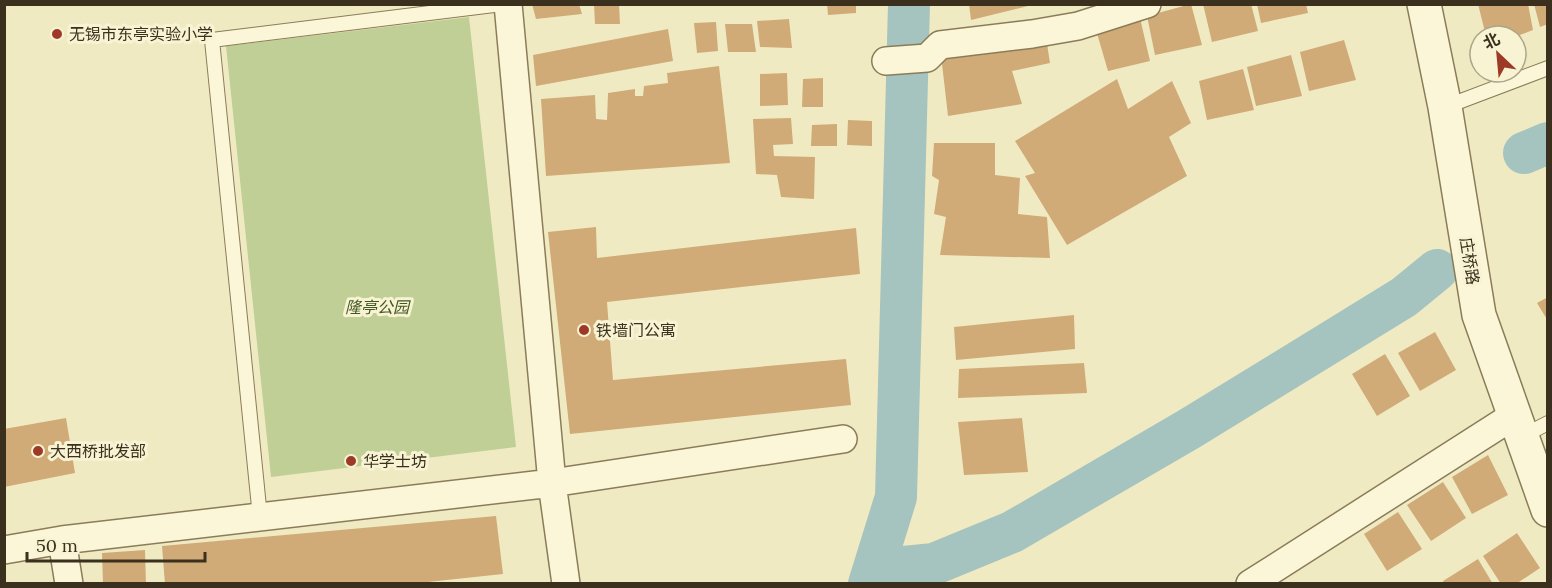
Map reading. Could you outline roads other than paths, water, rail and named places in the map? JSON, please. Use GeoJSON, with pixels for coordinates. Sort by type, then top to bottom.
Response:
{"type":"FeatureCollection","features":[{"type":"Feature","properties":{"kind":"street"},"geometry":{"type":"LineString","coordinates":[[508,4],[552,483],[566,584]]}},
{"type":"Feature","properties":{"kind":"street"},"geometry":{"type":"LineString","coordinates":[[886,61],[927,58],[940,45],[1078,26],[1147,4]]}},
{"type":"Feature","properties":{"kind":"street","name":"庄桥路"},"geometry":{"type":"LineString","coordinates":[[1424,4],[1445,107],[1479,315],[1527,425],[1548,510]]}},
{"type":"Feature","properties":{"kind":"street"},"geometry":{"type":"LineString","coordinates":[[1250,584],[1527,425]]}},
{"type":"Feature","properties":{"kind":"street"},"geometry":{"type":"LineString","coordinates":[[6,549],[62,540],[552,483],[843,439]]}},
{"type":"Feature","properties":{"kind":"street"},"geometry":{"type":"LineString","coordinates":[[62,540],[69,584]]}},
{"type":"Feature","properties":{"kind":"lane"},"geometry":{"type":"LineString","coordinates":[[260,517],[212,40],[502,4]]}},
{"type":"Feature","properties":{"kind":"lane"},"geometry":{"type":"LineString","coordinates":[[1445,107],[1548,68]]}},
{"type":"Feature","properties":{"kind":"waterway"},"geometry":{"type":"LineString","coordinates":[[869,584],[896,497],[909,4]]}},
{"type":"Feature","properties":{"kind":"waterway"},"geometry":{"type":"LineString","coordinates":[[1524,153],[1548,143]]}},
{"type":"Feature","properties":{"kind":"waterway"},"geometry":{"type":"LineString","coordinates":[[874,570],[934,564],[1012,532],[1189,429],[1404,297],[1437,270]]}},
{"type":"Feature","properties":{"kind":"place","name":"无锡市东亭实验小学"},"geometry":{"type":"Point","coordinates":[57,34]}},
{"type":"Feature","properties":{"kind":"place","name":"铁墙门公寓"},"geometry":{"type":"Point","coordinates":[584,330]}},
{"type":"Feature","properties":{"kind":"place","name":"大西桥批发部"},"geometry":{"type":"Point","coordinates":[38,451]}},
{"type":"Feature","properties":{"kind":"place","name":"华学士坊"},"geometry":{"type":"Point","coordinates":[351,461]}},
{"type":"Feature","properties":{"kind":"park label","name":"隆亭公园"},"geometry":{"type":"Point","coordinates":[377,307]}}]}
